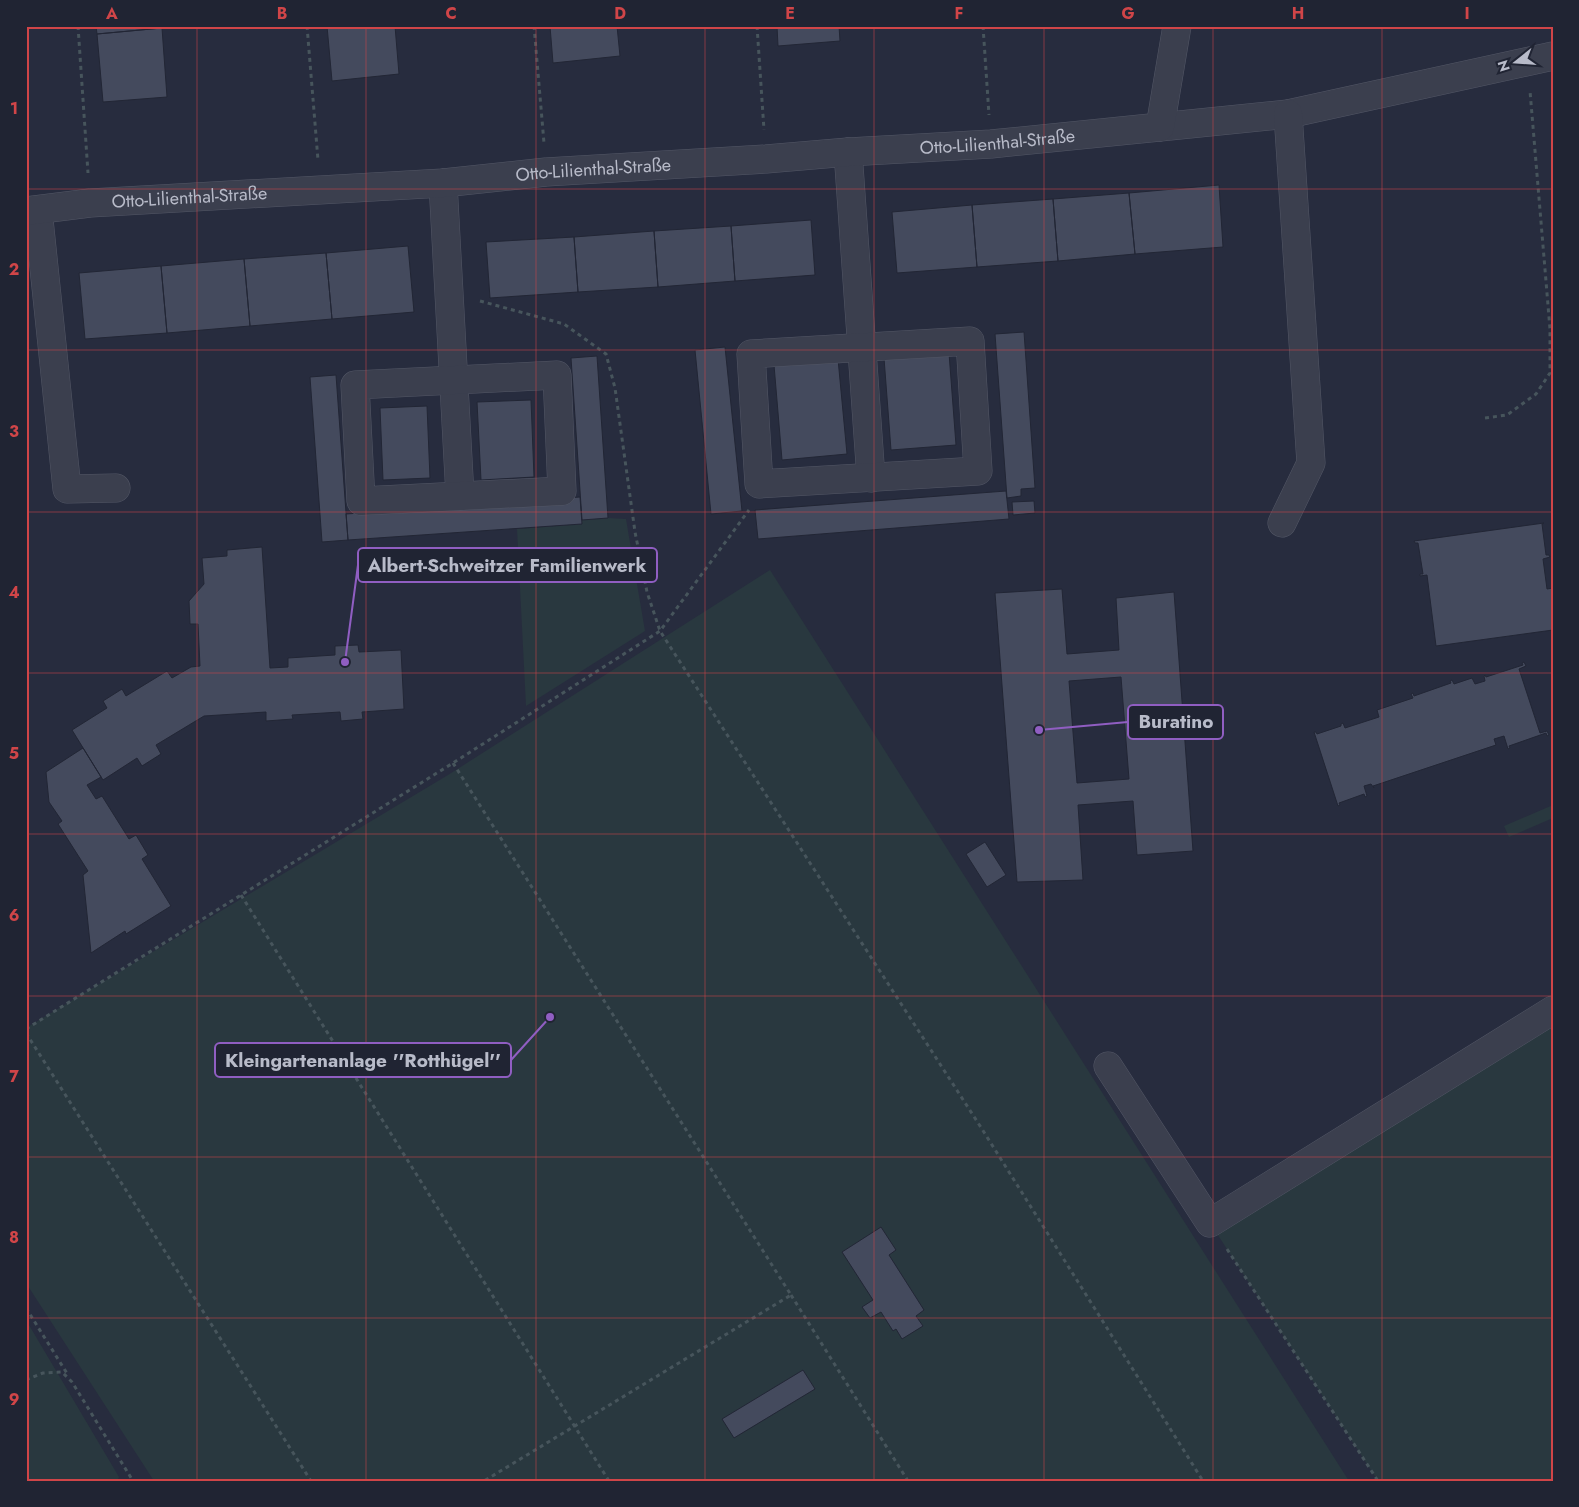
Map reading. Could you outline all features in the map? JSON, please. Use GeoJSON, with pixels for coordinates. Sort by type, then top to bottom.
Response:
{"type":"FeatureCollection","features":[{"type":"Feature","properties":{"kind":"street"},"geometry":{"type":"LineString","coordinates":[[1160,127],[1177,26]]}},
{"type":"Feature","properties":{"kind":"street","name":"Otto-Lilienthal-Straße"},"geometry":{"type":"LineString","coordinates":[[32,210],[90,203],[443,183],[546,172],[991,144],[1288,114],[1540,59]]}},
{"type":"Feature","properties":{"kind":"street"},"geometry":{"type":"LineString","coordinates":[[1282,523],[1311,463],[1288,114]]}},
{"type":"Feature","properties":{"kind":"street"},"geometry":{"type":"LineString","coordinates":[[848,152],[871,478]]}},
{"type":"Feature","properties":{"kind":"street"},"geometry":{"type":"LineString","coordinates":[[443,183],[460,496]]}},
{"type":"Feature","properties":{"kind":"street"},"geometry":{"type":"LineString","coordinates":[[32,210],[67,489],[116,488]]}},
{"type":"Feature","properties":{"kind":"street"},"geometry":{"type":"LineString","coordinates":[[970,341],[978,471],[759,484],[751,354],[862,347],[970,341]]}},
{"type":"Feature","properties":{"kind":"street"},"geometry":{"type":"LineString","coordinates":[[557,375],[562,491],[460,496],[360,501],[355,385],[557,375]]}},
{"type":"Feature","properties":{"kind":"street"},"geometry":{"type":"LineString","coordinates":[[1108,1066],[1210,1223],[1553,1010]]}},
{"type":"Feature","properties":{"kind":"path"},"geometry":{"type":"LineString","coordinates":[[78,26],[90,203]]}},
{"type":"Feature","properties":{"kind":"path"},"geometry":{"type":"LineString","coordinates":[[307,26],[320,189]]}},
{"type":"Feature","properties":{"kind":"path"},"geometry":{"type":"LineString","coordinates":[[534,26],[546,172]]}},
{"type":"Feature","properties":{"kind":"path"},"geometry":{"type":"LineString","coordinates":[[757,26],[766,159]]}},
{"type":"Feature","properties":{"kind":"path"},"geometry":{"type":"LineString","coordinates":[[982,26],[991,144]]}},
{"type":"Feature","properties":{"kind":"path"},"geometry":{"type":"LineString","coordinates":[[1485,418],[1507,415],[1536,394],[1550,373],[1540,59]]}},
{"type":"Feature","properties":{"kind":"path"},"geometry":{"type":"LineString","coordinates":[[450,305],[476,300],[564,324],[606,354],[615,388],[635,532],[647,592],[660,631],[982,1129],[1203,1481]]}},
{"type":"Feature","properties":{"kind":"path"},"geometry":{"type":"LineString","coordinates":[[26,1028],[453,763],[660,631],[751,506],[759,484]]}},
{"type":"Feature","properties":{"kind":"path"},"geometry":{"type":"LineString","coordinates":[[453,763],[908,1481]]}},
{"type":"Feature","properties":{"kind":"path"},"geometry":{"type":"LineString","coordinates":[[241,895],[609,1481]]}},
{"type":"Feature","properties":{"kind":"path"},"geometry":{"type":"LineString","coordinates":[[26,1033],[311,1481]]}},
{"type":"Feature","properties":{"kind":"path"},"geometry":{"type":"LineString","coordinates":[[1210,1223],[1378,1481]]}},
{"type":"Feature","properties":{"kind":"path"},"geometry":{"type":"LineString","coordinates":[[484,1481],[791,1295]]}},
{"type":"Feature","properties":{"kind":"path"},"geometry":{"type":"LineString","coordinates":[[26,1308],[133,1481]]}},
{"type":"Feature","properties":{"kind":"path"},"geometry":{"type":"LineString","coordinates":[[26,1380],[43,1373],[62,1372],[72,1382]]}},
{"type":"Feature","properties":{"kind":"shaded area"},"geometry":{"type":"Polygon","coordinates":[[[626,519],[645,631],[526,706],[517,529],[582,524],[582,520],[626,519]]]}},
{"type":"Feature","properties":{"kind":"shaded area"},"geometry":{"type":"Polygon","coordinates":[[[770,570],[1349,1481],[154,1481],[26,1283],[26,1028],[448,775],[770,570]]]}},
{"type":"Feature","properties":{"kind":"shaded area"},"geometry":{"type":"Polygon","coordinates":[[[1553,805],[1553,818],[1509,837],[1504,826],[1553,805]]]}},
{"type":"Feature","properties":{"kind":"shaded area"},"geometry":{"type":"Polygon","coordinates":[[[1553,1011],[1553,1481],[1378,1481],[1210,1223],[1553,1011]]]}},
{"type":"Feature","properties":{"kind":"shaded area"},"geometry":{"type":"Polygon","coordinates":[[[26,1320],[119,1477],[117,1481],[26,1481],[26,1320]]]}},
{"type":"Feature","properties":{"kind":"building"},"geometry":{"type":"Polygon","coordinates":[[[96,26],[162,26],[162,28],[97,34],[96,26]]]}},
{"type":"Feature","properties":{"kind":"building"},"geometry":{"type":"Polygon","coordinates":[[[327,26],[395,26],[399,74],[332,81],[327,26]]]}},
{"type":"Feature","properties":{"kind":"building"},"geometry":{"type":"Polygon","coordinates":[[[550,26],[617,26],[620,56],[553,63],[550,26]]]}},
{"type":"Feature","properties":{"kind":"building"},"geometry":{"type":"Polygon","coordinates":[[[777,26],[839,26],[840,41],[778,46],[777,26]]]}},
{"type":"Feature","properties":{"kind":"building"},"geometry":{"type":"Polygon","coordinates":[[[162,28],[167,97],[103,102],[97,34],[162,28]]]}},
{"type":"Feature","properties":{"kind":"building"},"geometry":{"type":"Polygon","coordinates":[[[1219,185],[1223,247],[1135,254],[1129,193],[1219,185]]]}},
{"type":"Feature","properties":{"kind":"building"},"geometry":{"type":"Polygon","coordinates":[[[1129,193],[1135,254],[1058,261],[1053,199],[1129,193]]]}},
{"type":"Feature","properties":{"kind":"building"},"geometry":{"type":"Polygon","coordinates":[[[1053,199],[1058,261],[977,267],[972,205],[1053,199]]]}},
{"type":"Feature","properties":{"kind":"building"},"geometry":{"type":"Polygon","coordinates":[[[972,205],[977,267],[897,273],[892,212],[972,205]]]}},
{"type":"Feature","properties":{"kind":"building"},"geometry":{"type":"Polygon","coordinates":[[[811,220],[815,275],[735,281],[731,226],[811,220]]]}},
{"type":"Feature","properties":{"kind":"building"},"geometry":{"type":"Polygon","coordinates":[[[731,226],[735,281],[658,287],[654,231],[731,226]]]}},
{"type":"Feature","properties":{"kind":"building"},"geometry":{"type":"Polygon","coordinates":[[[654,231],[658,287],[578,292],[574,237],[654,231]]]}},
{"type":"Feature","properties":{"kind":"building"},"geometry":{"type":"Polygon","coordinates":[[[574,237],[578,292],[490,298],[486,242],[574,237]]]}},
{"type":"Feature","properties":{"kind":"building"},"geometry":{"type":"Polygon","coordinates":[[[408,246],[414,312],[332,319],[326,253],[408,246]]]}},
{"type":"Feature","properties":{"kind":"building"},"geometry":{"type":"Polygon","coordinates":[[[326,253],[332,319],[250,326],[244,259],[326,253]]]}},
{"type":"Feature","properties":{"kind":"building"},"geometry":{"type":"Polygon","coordinates":[[[244,259],[250,326],[167,333],[161,266],[244,259]]]}},
{"type":"Feature","properties":{"kind":"building"},"geometry":{"type":"Polygon","coordinates":[[[161,266],[167,333],[85,339],[79,273],[161,266]]]}},
{"type":"Feature","properties":{"kind":"building"},"geometry":{"type":"Polygon","coordinates":[[[1024,332],[1035,488],[1021,489],[1021,496],[1007,498],[995,334],[1024,332]]]}},
{"type":"Feature","properties":{"kind":"building"},"geometry":{"type":"Polygon","coordinates":[[[725,347],[742,511],[711,514],[695,350],[725,347]]]}},
{"type":"Feature","properties":{"kind":"building"},"geometry":{"type":"Polygon","coordinates":[[[949,353],[956,445],[891,450],[884,358],[949,353]]]}},
{"type":"Feature","properties":{"kind":"building"},"geometry":{"type":"Polygon","coordinates":[[[597,356],[608,518],[582,520],[571,358],[597,356]]]}},
{"type":"Feature","properties":{"kind":"building"},"geometry":{"type":"Polygon","coordinates":[[[838,359],[847,454],[782,460],[774,365],[838,359]]]}},
{"type":"Feature","properties":{"kind":"building"},"geometry":{"type":"Polygon","coordinates":[[[336,375],[348,540],[322,542],[310,377],[336,375]]]}},
{"type":"Feature","properties":{"kind":"building"},"geometry":{"type":"Polygon","coordinates":[[[531,400],[534,477],[481,480],[477,402],[531,400]]]}},
{"type":"Feature","properties":{"kind":"building"},"geometry":{"type":"Polygon","coordinates":[[[427,406],[430,478],[383,480],[380,408],[427,406]]]}},
{"type":"Feature","properties":{"kind":"building"},"geometry":{"type":"Polygon","coordinates":[[[1006,491],[1009,519],[758,539],[755,510],[1006,491]]]}},
{"type":"Feature","properties":{"kind":"building"},"geometry":{"type":"Polygon","coordinates":[[[580,497],[582,524],[348,540],[346,514],[580,497]]]}},
{"type":"Feature","properties":{"kind":"building"},"geometry":{"type":"Polygon","coordinates":[[[1034,501],[1035,513],[1013,515],[1012,502],[1034,501]]]}},
{"type":"Feature","properties":{"kind":"building"},"geometry":{"type":"Polygon","coordinates":[[[1544,523],[1542,524],[1546,555],[1550,557],[1543,559],[1547,589],[1553,588],[1553,630],[1436,646],[1427,575],[1420,576],[1420,574],[1423,574],[1418,543],[1414,541],[1544,523]]]}},
{"type":"Feature","properties":{"kind":"building"},"geometry":{"type":"Polygon","coordinates":[[[262,547],[270,668],[288,667],[288,658],[335,655],[335,646],[358,645],[359,652],[401,650],[404,709],[362,712],[363,719],[341,721],[340,712],[292,715],[293,719],[266,721],[266,712],[204,716],[156,745],[161,754],[142,766],[137,758],[103,780],[72,730],[107,708],[103,701],[122,689],[126,696],[167,671],[172,678],[191,667],[200,666],[198,624],[190,624],[189,601],[204,584],[202,558],[227,556],[227,550],[262,547]]]}},
{"type":"Feature","properties":{"kind":"building"},"geometry":{"type":"Polygon","coordinates":[[[1062,589],[1067,654],[1119,650],[1116,598],[1174,592],[1193,851],[1137,855],[1133,801],[1078,805],[1083,880],[1017,882],[995,593],[1062,589]],[[1121,677],[1069,681],[1077,783],[1129,779],[1121,677]]]}},
{"type":"Feature","properties":{"kind":"building"},"geometry":{"type":"Polygon","coordinates":[[[1524,662],[1526,666],[1519,669],[1540,733],[1547,731],[1549,735],[1547,736],[1546,733],[1509,746],[1510,748],[1508,749],[1504,736],[1494,739],[1496,745],[1373,786],[1374,788],[1371,784],[1364,786],[1367,796],[1365,797],[1364,794],[1339,803],[1340,805],[1338,806],[1314,732],[1317,734],[1341,726],[1343,723],[1345,728],[1379,717],[1377,710],[1413,698],[1411,694],[1413,693],[1414,696],[1451,683],[1450,681],[1452,680],[1454,684],[1472,678],[1475,684],[1485,681],[1485,675],[1486,677],[1523,665],[1522,663],[1524,662]]]}},
{"type":"Feature","properties":{"kind":"building"},"geometry":{"type":"Polygon","coordinates":[[[83,748],[101,777],[87,785],[96,799],[102,796],[129,839],[136,835],[148,855],[142,859],[171,906],[126,934],[125,931],[91,953],[83,875],[88,871],[58,824],[62,821],[49,802],[46,772],[83,748]]]}},
{"type":"Feature","properties":{"kind":"building"},"geometry":{"type":"Polygon","coordinates":[[[985,842],[1006,875],[987,887],[966,854],[985,842]]]}},
{"type":"Feature","properties":{"kind":"building"},"geometry":{"type":"Polygon","coordinates":[[[881,1227],[896,1250],[889,1255],[924,1310],[916,1316],[923,1326],[902,1339],[896,1329],[893,1331],[881,1312],[870,1318],[862,1307],[873,1300],[842,1252],[881,1227]]]}},
{"type":"Feature","properties":{"kind":"building"},"geometry":{"type":"Polygon","coordinates":[[[803,1370],[815,1389],[734,1438],[722,1419],[803,1370]]]}},
{"type":"Feature","properties":{"kind":"place","name":"Albert-Schweitzer Familienwerk"},"geometry":{"type":"Point","coordinates":[345,662]}},
{"type":"Feature","properties":{"kind":"place","name":"Buratino"},"geometry":{"type":"Point","coordinates":[1039,730]}},
{"type":"Feature","properties":{"kind":"place","name":"Kleingartenanlage ''Rotthügel''"},"geometry":{"type":"Point","coordinates":[550,1017]}}]}
